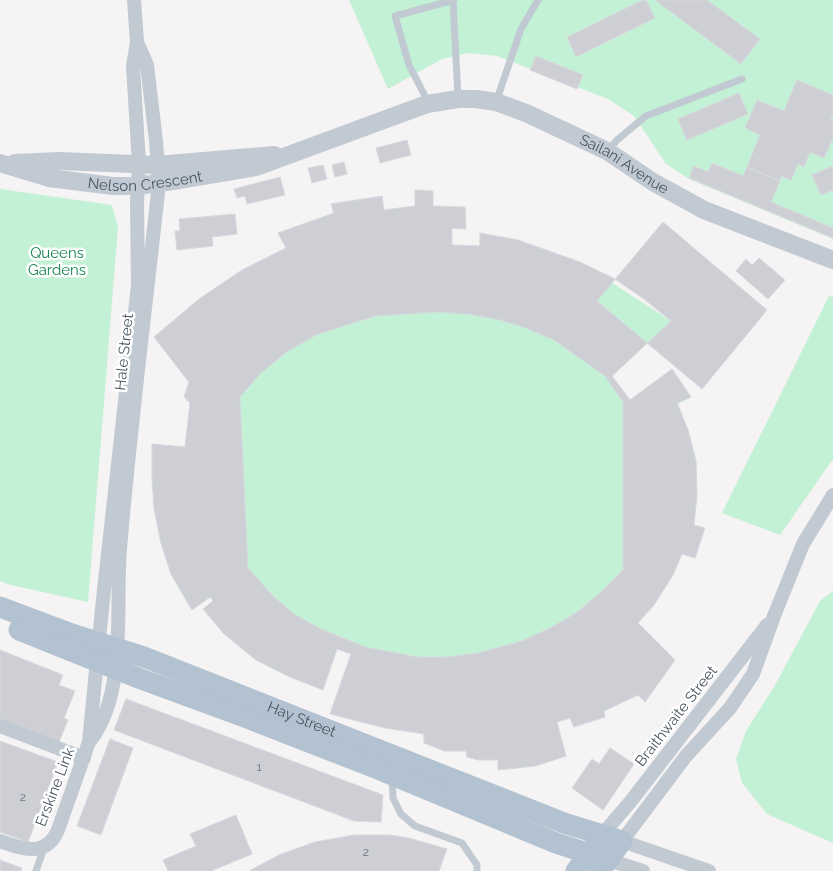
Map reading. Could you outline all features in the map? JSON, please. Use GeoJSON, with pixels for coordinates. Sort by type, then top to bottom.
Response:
{"type":"FeatureCollection","features":[{"type":"Feature","properties":{"kind":"main road","name":"Hay Street"},"geometry":{"type":"LineString","coordinates":[[0,607],[248,718],[392,774],[556,842],[599,862]]}},
{"type":"Feature","properties":{"kind":"main road","name":"Hay Street"},"geometry":{"type":"LineString","coordinates":[[0,622],[108,656],[153,661],[564,823],[612,838]]}},
{"type":"Feature","properties":{"kind":"main road"},"geometry":{"type":"LineString","coordinates":[[576,871],[599,862],[612,838]]}},
{"type":"Feature","properties":{"kind":"street","name":"Hale Street"},"geometry":{"type":"LineString","coordinates":[[108,656],[138,285],[137,186],[139,164],[132,66],[137,42],[134,0]]}},
{"type":"Feature","properties":{"kind":"street","name":"Hale Street"},"geometry":{"type":"LineString","coordinates":[[108,656],[159,183],[147,65],[137,42]]}},
{"type":"Feature","properties":{"kind":"street","name":"Sailani Avenue"},"geometry":{"type":"LineString","coordinates":[[419,107],[458,99],[476,99],[496,102],[526,113],[607,151],[653,182],[704,210],[833,260]]}},
{"type":"Feature","properties":{"kind":"street","name":"Nelson Crescent"},"geometry":{"type":"LineString","coordinates":[[0,163],[50,178],[113,186],[137,186],[256,167],[419,107]]}},
{"type":"Feature","properties":{"kind":"street","name":"Nelson Crescent"},"geometry":{"type":"LineString","coordinates":[[0,163],[59,161],[157,164],[289,154]]}},
{"type":"Feature","properties":{"kind":"street","name":"Braithwaite Street"},"geometry":{"type":"LineString","coordinates":[[612,838],[734,701],[753,674],[774,616],[804,544],[833,495]]}},
{"type":"Feature","properties":{"kind":"street","name":"Braithwaite Street"},"geometry":{"type":"LineString","coordinates":[[612,838],[631,801],[774,616]]}},
{"type":"Feature","properties":{"kind":"street","name":"Erskine Link"},"geometry":{"type":"LineString","coordinates":[[0,841],[22,849],[39,848],[56,835],[89,742],[99,729],[106,711],[108,656]]}},
{"type":"Feature","properties":{"kind":"street"},"geometry":{"type":"LineString","coordinates":[[0,726],[84,758]]}},
{"type":"Feature","properties":{"kind":"street"},"geometry":{"type":"LineString","coordinates":[[612,838],[709,871]]}},
{"type":"Feature","properties":{"kind":"street"},"geometry":{"type":"LineString","coordinates":[[599,862],[643,871]]}},
{"type":"Feature","properties":{"kind":"lane"},"geometry":{"type":"LineString","coordinates":[[419,107],[424,94],[409,66],[395,16],[453,0],[458,99]]}},
{"type":"Feature","properties":{"kind":"lane"},"geometry":{"type":"LineString","coordinates":[[496,102],[522,29],[538,0]]}},
{"type":"Feature","properties":{"kind":"lane"},"geometry":{"type":"LineString","coordinates":[[607,151],[617,140],[646,116],[742,79]]}},
{"type":"Feature","properties":{"kind":"lane"},"geometry":{"type":"LineString","coordinates":[[392,774],[393,798],[401,814],[415,826],[462,843],[477,865],[477,871]]}},
{"type":"Feature","properties":{"kind":"lane"},"geometry":{"type":"LineString","coordinates":[[36,871],[45,845]]}},
{"type":"Feature","properties":{"kind":"green space"},"geometry":{"type":"Polygon","coordinates":[[[349,0],[833,0],[833,239],[689,179],[666,164],[634,116],[608,99],[497,56],[469,53],[442,59],[388,89],[349,0]]]}},
{"type":"Feature","properties":{"kind":"green space","name":"Queens Gardens"},"geometry":{"type":"Polygon","coordinates":[[[0,189],[112,205],[118,227],[88,602],[0,581],[0,189]]]}},
{"type":"Feature","properties":{"kind":"green space"},"geometry":{"type":"Polygon","coordinates":[[[415,190],[433,191],[433,206],[465,207],[466,229],[452,229],[452,245],[479,246],[480,233],[518,240],[580,262],[671,321],[612,376],[630,400],[672,369],[691,397],[678,404],[695,455],[697,486],[694,525],[705,528],[695,558],[682,554],[663,590],[638,623],[675,660],[645,702],[637,695],[605,711],[605,717],[574,727],[570,718],[557,722],[566,756],[536,766],[498,770],[498,760],[478,760],[467,757],[466,751],[444,751],[424,743],[423,734],[385,728],[330,714],[351,654],[337,649],[323,690],[280,673],[256,659],[228,636],[203,609],[213,601],[211,597],[192,610],[171,573],[157,526],[152,477],[152,444],[185,447],[190,403],[184,397],[189,382],[154,337],[199,299],[242,270],[286,248],[278,233],[333,213],[331,204],[382,196],[384,210],[415,206],[415,190]]]}},
{"type":"Feature","properties":{"kind":"green space"},"geometry":{"type":"Polygon","coordinates":[[[829,296],[833,297],[833,459],[780,535],[722,513],[829,296]]]}},
{"type":"Feature","properties":{"kind":"green space"},"geometry":{"type":"Polygon","coordinates":[[[833,591],[833,843],[767,814],[742,783],[736,759],[746,731],[774,687],[820,601],[833,591]]]}},
{"type":"Feature","properties":{"kind":"building"},"geometry":{"type":"Polygon","coordinates":[[[646,0],[655,18],[576,57],[567,37],[646,0]]]}},
{"type":"Feature","properties":{"kind":"building"},"geometry":{"type":"Polygon","coordinates":[[[655,0],[707,0],[760,39],[741,64],[655,0]]]}},
{"type":"Feature","properties":{"kind":"building"},"geometry":{"type":"Polygon","coordinates":[[[536,56],[583,75],[577,89],[530,70],[536,56]]]}},
{"type":"Feature","properties":{"kind":"building"},"geometry":{"type":"Polygon","coordinates":[[[797,80],[833,95],[833,114],[831,120],[833,121],[833,138],[824,158],[810,152],[804,167],[798,164],[791,180],[781,176],[780,181],[747,167],[760,135],[745,128],[757,100],[784,111],[797,80]]]}},
{"type":"Feature","properties":{"kind":"building"},"geometry":{"type":"Polygon","coordinates":[[[739,93],[748,114],[687,140],[678,119],[739,93]]]}},
{"type":"Feature","properties":{"kind":"building"},"geometry":{"type":"Polygon","coordinates":[[[407,140],[411,155],[380,163],[376,148],[407,140]]]}},
{"type":"Feature","properties":{"kind":"building"},"geometry":{"type":"Polygon","coordinates":[[[344,162],[347,174],[335,177],[332,165],[344,162]]]}},
{"type":"Feature","properties":{"kind":"building"},"geometry":{"type":"Polygon","coordinates":[[[712,163],[743,176],[747,167],[780,181],[771,202],[833,228],[833,238],[689,178],[694,166],[708,172],[712,163]]]}},
{"type":"Feature","properties":{"kind":"building"},"geometry":{"type":"Polygon","coordinates":[[[323,165],[327,179],[312,183],[308,168],[323,165]]]}},
{"type":"Feature","properties":{"kind":"building"},"geometry":{"type":"Polygon","coordinates":[[[833,166],[833,190],[821,195],[812,175],[833,166]]]}},
{"type":"Feature","properties":{"kind":"building"},"geometry":{"type":"Polygon","coordinates":[[[280,177],[285,195],[247,204],[245,196],[237,198],[234,189],[280,177]]]}},
{"type":"Feature","properties":{"kind":"building"},"geometry":{"type":"Polygon","coordinates":[[[415,190],[433,191],[433,206],[465,207],[466,229],[452,228],[452,245],[480,246],[480,233],[518,240],[580,262],[615,279],[644,299],[671,321],[612,376],[630,400],[672,369],[691,397],[677,403],[688,430],[696,461],[697,495],[694,525],[705,528],[695,558],[682,554],[673,575],[654,605],[638,623],[675,660],[645,702],[638,695],[604,711],[605,717],[574,727],[570,718],[557,722],[566,756],[536,766],[498,770],[498,760],[478,760],[467,757],[466,751],[444,751],[424,743],[424,734],[385,728],[330,714],[351,654],[337,649],[323,690],[288,676],[256,660],[223,633],[203,609],[213,601],[210,597],[192,610],[171,574],[161,543],[154,509],[152,444],[185,447],[190,403],[184,397],[189,382],[154,337],[199,299],[242,270],[286,248],[278,233],[334,213],[331,204],[382,196],[384,210],[415,206],[415,190]],[[437,312],[375,316],[316,335],[288,351],[261,373],[240,397],[248,568],[274,597],[294,614],[319,628],[365,647],[417,657],[447,657],[478,653],[522,641],[576,613],[623,570],[623,402],[605,376],[554,340],[526,328],[500,320],[468,314],[437,312]]]}},
{"type":"Feature","properties":{"kind":"building"},"geometry":{"type":"Polygon","coordinates":[[[235,214],[237,234],[212,237],[213,246],[177,250],[175,231],[180,231],[179,219],[235,214]]]}},
{"type":"Feature","properties":{"kind":"building"},"geometry":{"type":"Polygon","coordinates":[[[663,222],[767,310],[702,389],[597,301],[663,222]]]}},
{"type":"Feature","properties":{"kind":"building"},"geometry":{"type":"Polygon","coordinates":[[[759,258],[785,280],[768,299],[736,271],[746,259],[752,265],[759,258]]]}},
{"type":"Feature","properties":{"kind":"building"},"geometry":{"type":"Polygon","coordinates":[[[0,650],[63,675],[59,685],[75,691],[64,718],[68,720],[59,742],[0,719],[0,650]]]}},
{"type":"Feature","properties":{"kind":"building"},"geometry":{"type":"Polygon","coordinates":[[[126,699],[383,795],[381,822],[354,821],[114,730],[126,699]]]}},
{"type":"Feature","properties":{"kind":"building"},"geometry":{"type":"Polygon","coordinates":[[[110,739],[133,748],[101,835],[77,826],[110,739]]]}},
{"type":"Feature","properties":{"kind":"building"},"geometry":{"type":"Polygon","coordinates":[[[0,741],[58,762],[28,842],[0,832],[0,741]]]}},
{"type":"Feature","properties":{"kind":"building"},"geometry":{"type":"Polygon","coordinates":[[[610,748],[634,764],[603,810],[572,788],[592,759],[599,764],[610,748]]]}},
{"type":"Feature","properties":{"kind":"building"},"geometry":{"type":"Polygon","coordinates":[[[236,815],[252,854],[211,871],[168,871],[163,860],[196,846],[190,834],[236,815]]]}},
{"type":"Feature","properties":{"kind":"building"},"geometry":{"type":"Polygon","coordinates":[[[354,835],[390,835],[409,838],[447,849],[439,871],[249,871],[279,855],[315,842],[354,835]]]}},
{"type":"Feature","properties":{"kind":"building"},"geometry":{"type":"Polygon","coordinates":[[[0,860],[22,868],[21,871],[0,871],[0,860]]]}}]}
